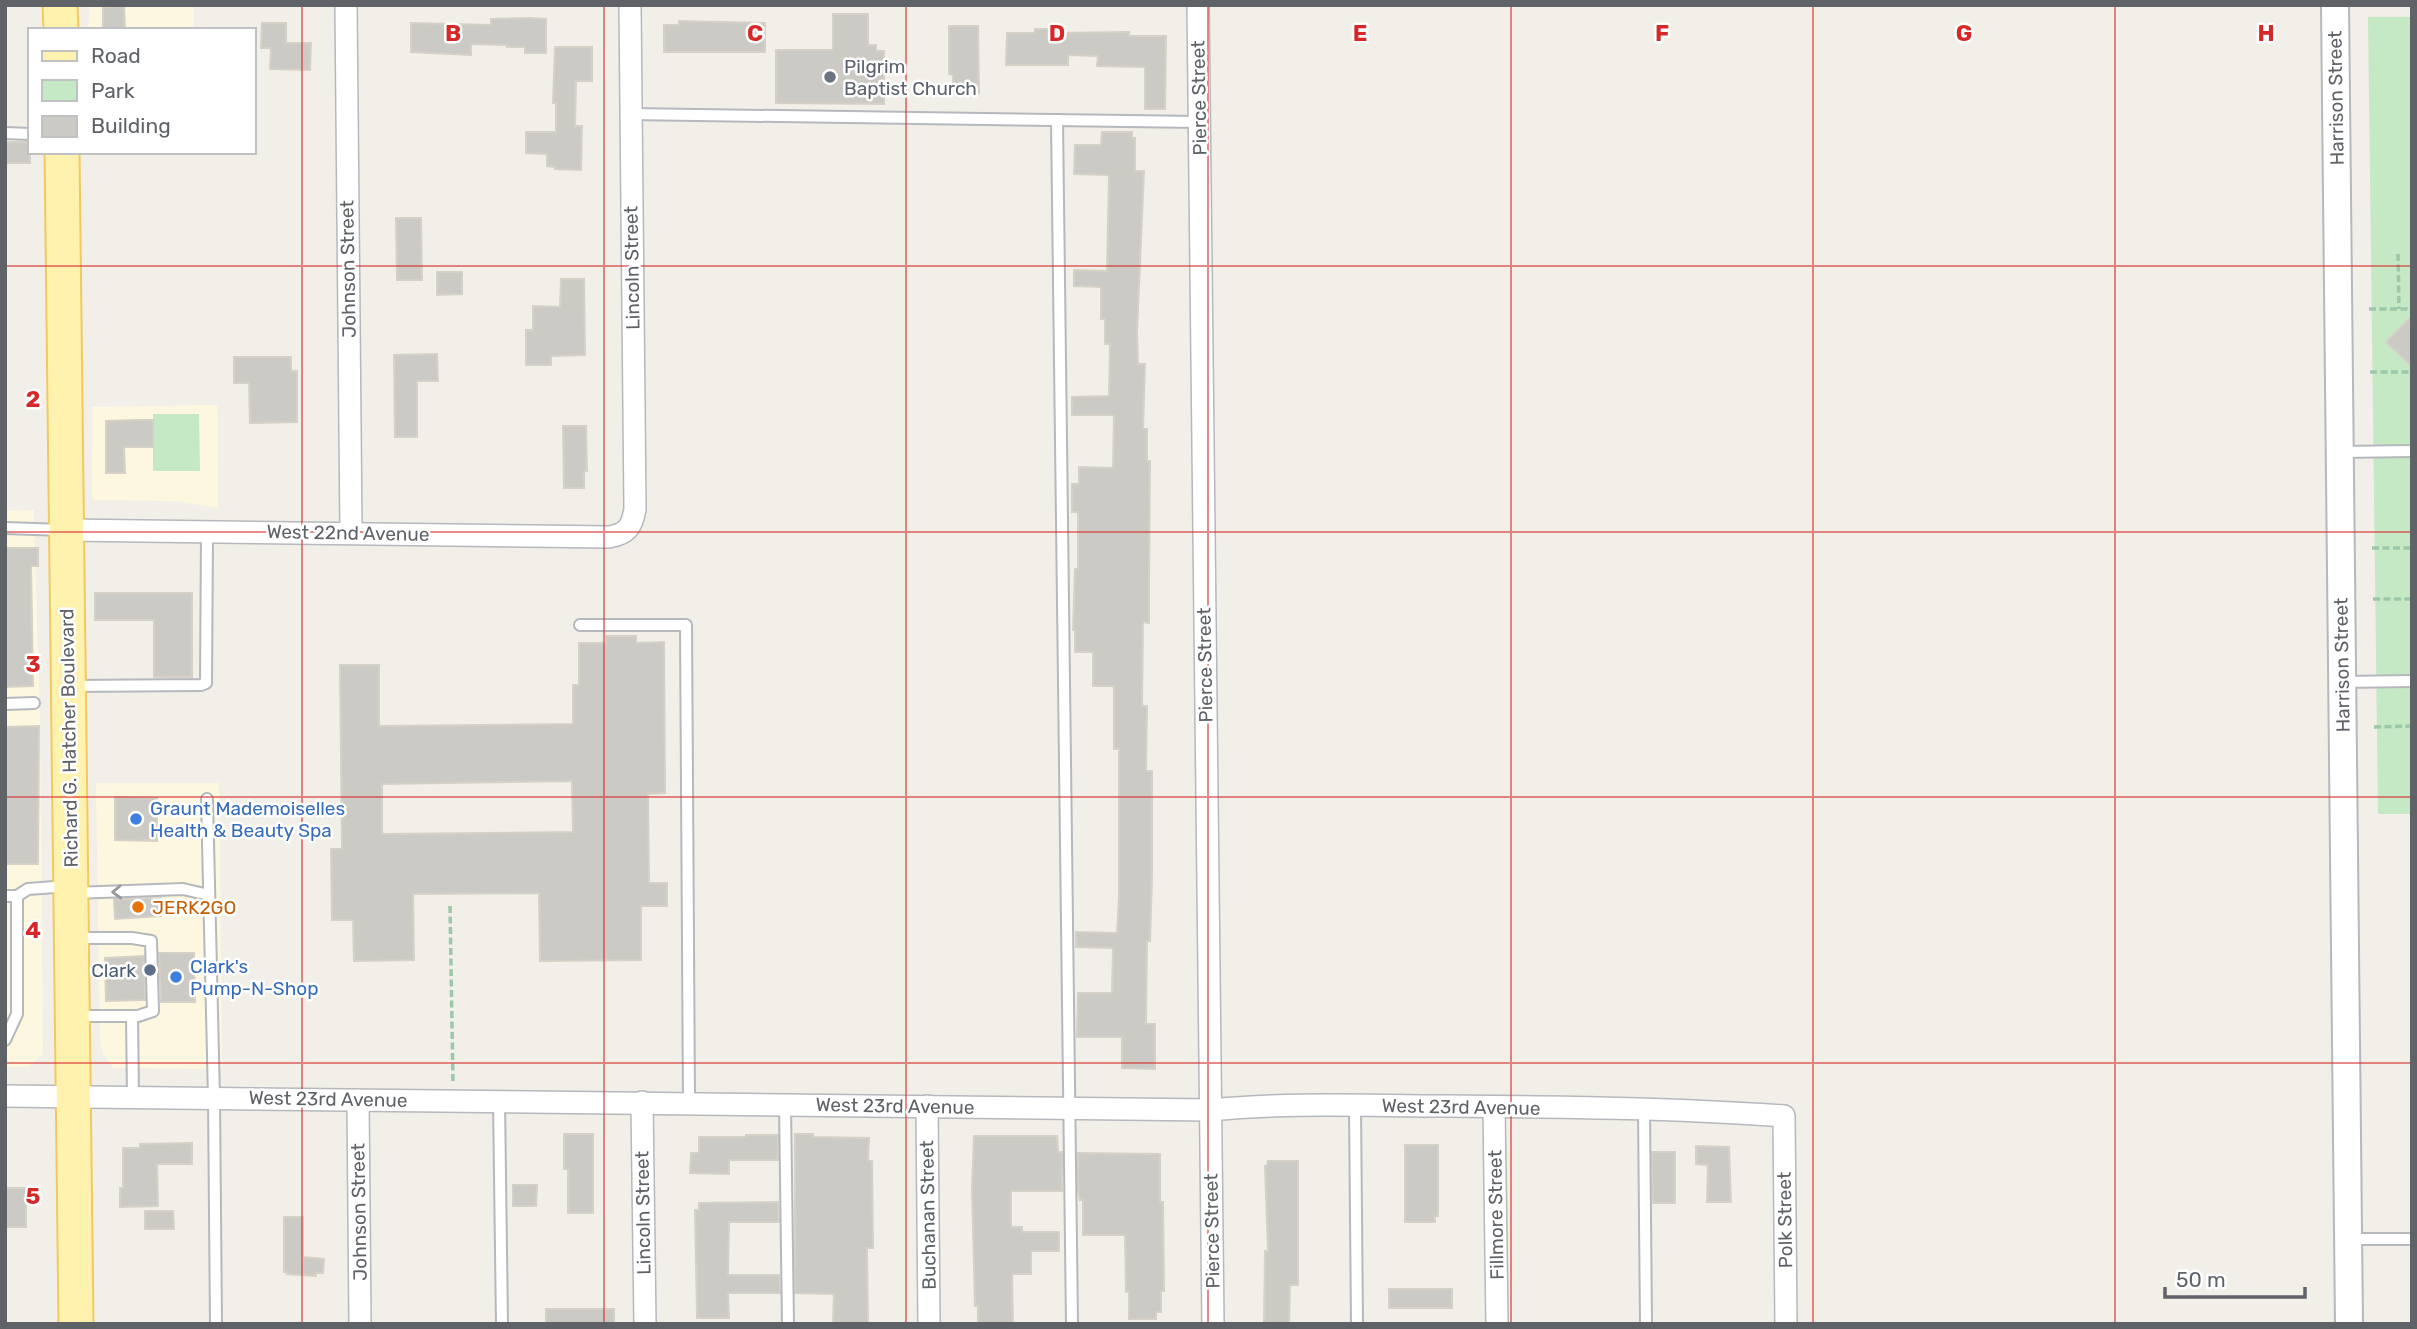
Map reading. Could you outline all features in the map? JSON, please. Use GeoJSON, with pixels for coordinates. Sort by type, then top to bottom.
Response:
{"type":"FeatureCollection","features":[{"type":"Feature","properties":{"kind":"main road"},"geometry":{"type":"LineString","coordinates":[[60,5],[61,28]]}},
{"type":"Feature","properties":{"kind":"main road","name":"Richard G. Hatcher Boulevard"},"geometry":{"type":"LineString","coordinates":[[62,154],[76,1324]]}},
{"type":"Feature","properties":{"kind":"street","name":"Johnson Street"},"geometry":{"type":"LineString","coordinates":[[346,5],[351,533]]}},
{"type":"Feature","properties":{"kind":"street","name":"Lincoln Street"},"geometry":{"type":"LineString","coordinates":[[629,529],[635,509],[630,5]]}},
{"type":"Feature","properties":{"kind":"street","name":"Pierce Street"},"geometry":{"type":"LineString","coordinates":[[1198,5],[1213,1324]]}},
{"type":"Feature","properties":{"kind":"street","name":"Harrison Street"},"geometry":{"type":"LineString","coordinates":[[2335,5],[2349,1324]]}},
{"type":"Feature","properties":{"kind":"street","name":"West 22nd Avenue"},"geometry":{"type":"LineString","coordinates":[[67,530],[609,537],[620,535],[629,529]]}},
{"type":"Feature","properties":{"kind":"street","name":"West 23rd Avenue"},"geometry":{"type":"LineString","coordinates":[[5,1096],[1210,1110],[1267,1105],[1355,1105],[1784,1115]]}},
{"type":"Feature","properties":{"kind":"street","name":"Johnson Street"},"geometry":{"type":"LineString","coordinates":[[358,1100],[360,1324]]}},
{"type":"Feature","properties":{"kind":"street","name":"Lincoln Street"},"geometry":{"type":"LineString","coordinates":[[642,1102],[645,1324]]}},
{"type":"Feature","properties":{"kind":"street","name":"Buchanan Street"},"geometry":{"type":"LineString","coordinates":[[927,1106],[929,1324]]}},
{"type":"Feature","properties":{"kind":"street","name":"Fillmore Street"},"geometry":{"type":"LineString","coordinates":[[1494,1107],[1497,1324]]}},
{"type":"Feature","properties":{"kind":"street","name":"Polk Street"},"geometry":{"type":"LineString","coordinates":[[1784,1115],[1786,1324]]}},
{"type":"Feature","properties":{"kind":"lane"},"geometry":{"type":"LineString","coordinates":[[630,114],[1200,122]]}},
{"type":"Feature","properties":{"kind":"lane"},"geometry":{"type":"LineString","coordinates":[[1057,120],[1072,1324]]}},
{"type":"Feature","properties":{"kind":"lane"},"geometry":{"type":"LineString","coordinates":[[5,133],[28,134]]}},
{"type":"Feature","properties":{"kind":"lane"},"geometry":{"type":"LineString","coordinates":[[2340,453],[2412,451]]}},
{"type":"Feature","properties":{"kind":"lane"},"geometry":{"type":"LineString","coordinates":[[5,528],[67,530]]}},
{"type":"Feature","properties":{"kind":"lane"},"geometry":{"type":"LineString","coordinates":[[69,686],[201,685],[206,682],[207,531]]}},
{"type":"Feature","properties":{"kind":"lane"},"geometry":{"type":"LineString","coordinates":[[580,625],[686,625],[689,1103]]}},
{"type":"Feature","properties":{"kind":"lane"},"geometry":{"type":"LineString","coordinates":[[2342,682],[2412,681]]}},
{"type":"Feature","properties":{"kind":"lane"},"geometry":{"type":"LineString","coordinates":[[5,704],[34,703]]}},
{"type":"Feature","properties":{"kind":"lane"},"geometry":{"type":"LineString","coordinates":[[207,799],[216,1324]]}},
{"type":"Feature","properties":{"kind":"lane"},"geometry":{"type":"LineString","coordinates":[[6,1039],[17,1014],[11,896],[28,889],[183,889],[209,895]]}},
{"type":"Feature","properties":{"kind":"lane"},"geometry":{"type":"LineString","coordinates":[[71,938],[132,938],[151,941],[153,1011],[132,1016],[72,1016]]}},
{"type":"Feature","properties":{"kind":"lane"},"geometry":{"type":"LineString","coordinates":[[132,1016],[133,1097]]}},
{"type":"Feature","properties":{"kind":"lane"},"geometry":{"type":"LineString","coordinates":[[499,1101],[502,1324]]}},
{"type":"Feature","properties":{"kind":"lane"},"geometry":{"type":"LineString","coordinates":[[785,1104],[788,1324]]}},
{"type":"Feature","properties":{"kind":"lane"},"geometry":{"type":"LineString","coordinates":[[1355,1105],[1357,1324]]}},
{"type":"Feature","properties":{"kind":"lane"},"geometry":{"type":"LineString","coordinates":[[1644,1110],[1646,1324]]}},
{"type":"Feature","properties":{"kind":"lane"},"geometry":{"type":"LineString","coordinates":[[2348,1239],[2412,1239]]}},
{"type":"Feature","properties":{"kind":"path"},"geometry":{"type":"LineString","coordinates":[[2398,254],[2399,309]]}},
{"type":"Feature","properties":{"kind":"path"},"geometry":{"type":"LineString","coordinates":[[2369,309],[2412,312]]}},
{"type":"Feature","properties":{"kind":"path"},"geometry":{"type":"LineString","coordinates":[[2370,372],[2412,372]]}},
{"type":"Feature","properties":{"kind":"path"},"geometry":{"type":"LineString","coordinates":[[2372,548],[2412,548]]}},
{"type":"Feature","properties":{"kind":"path"},"geometry":{"type":"LineString","coordinates":[[2373,599],[2412,598]]}},
{"type":"Feature","properties":{"kind":"path"},"geometry":{"type":"LineString","coordinates":[[2374,727],[2412,726]]}},
{"type":"Feature","properties":{"kind":"path"},"geometry":{"type":"LineString","coordinates":[[450,906],[453,1101]]}},
{"type":"Feature","properties":{"kind":"shaded area"},"geometry":{"type":"Polygon","coordinates":[[[90,5],[194,5],[194,28],[88,28],[90,5]]]}},
{"type":"Feature","properties":{"kind":"shaded area"},"geometry":{"type":"Polygon","coordinates":[[[217,405],[218,508],[176,501],[94,500],[92,407],[217,405]]]}},
{"type":"Feature","properties":{"kind":"shaded area"},"geometry":{"type":"Polygon","coordinates":[[[34,510],[40,724],[43,1054],[28,1067],[5,1067],[5,511],[34,510]]]}},
{"type":"Feature","properties":{"kind":"shaded area"},"geometry":{"type":"Polygon","coordinates":[[[96,783],[219,783],[222,1069],[114,1068],[104,1056],[100,1044],[96,783]]]}},
{"type":"Feature","properties":{"kind":"green space"},"geometry":{"type":"Polygon","coordinates":[[[2368,17],[2412,17],[2412,814],[2378,814],[2368,17]]]}},
{"type":"Feature","properties":{"kind":"green space"},"geometry":{"type":"Polygon","coordinates":[[[153,414],[199,414],[200,471],[153,471],[153,414]]]}},
{"type":"Feature","properties":{"kind":"building"},"geometry":{"type":"Polygon","coordinates":[[[124,6],[125,28],[103,28],[103,7],[124,6]]]}},
{"type":"Feature","properties":{"kind":"building","name":"Pilgrim Baptist Church"},"geometry":{"type":"Polygon","coordinates":[[[833,14],[868,14],[868,45],[876,45],[876,51],[884,51],[884,104],[776,103],[776,50],[833,50],[833,14]]]}},
{"type":"Feature","properties":{"kind":"building"},"geometry":{"type":"Polygon","coordinates":[[[491,19],[546,19],[546,53],[525,53],[525,47],[471,44],[471,55],[411,52],[411,23],[491,25],[491,19]]]}},
{"type":"Feature","properties":{"kind":"building"},"geometry":{"type":"Polygon","coordinates":[[[679,21],[765,23],[765,52],[664,52],[664,25],[679,25],[679,21]]]}},
{"type":"Feature","properties":{"kind":"building"},"geometry":{"type":"Polygon","coordinates":[[[262,23],[286,23],[286,43],[311,43],[310,70],[270,69],[271,48],[261,48],[262,23]]]}},
{"type":"Feature","properties":{"kind":"building"},"geometry":{"type":"Polygon","coordinates":[[[949,26],[978,26],[979,93],[953,93],[953,75],[949,74],[949,26]]]}},
{"type":"Feature","properties":{"kind":"building"},"geometry":{"type":"Polygon","coordinates":[[[1035,29],[1052,29],[1052,33],[1129,32],[1129,36],[1166,36],[1165,109],[1145,109],[1145,67],[1097,66],[1098,56],[1068,55],[1068,65],[1006,65],[1007,33],[1035,33],[1035,29]]]}},
{"type":"Feature","properties":{"kind":"building"},"geometry":{"type":"Polygon","coordinates":[[[555,47],[592,47],[592,81],[576,81],[575,126],[582,126],[581,170],[555,169],[547,166],[547,154],[526,153],[526,132],[556,132],[556,103],[553,103],[555,47]]]}},
{"type":"Feature","properties":{"kind":"building"},"geometry":{"type":"Polygon","coordinates":[[[1102,132],[1132,132],[1132,138],[1135,138],[1135,171],[1144,171],[1137,332],[1138,364],[1145,364],[1143,429],[1147,429],[1147,461],[1150,461],[1149,623],[1143,622],[1142,706],[1147,706],[1146,771],[1152,771],[1152,878],[1150,941],[1147,941],[1146,1024],[1155,1024],[1155,1069],[1122,1068],[1122,1037],[1077,1037],[1078,993],[1112,993],[1113,948],[1076,947],[1076,932],[1117,933],[1119,897],[1119,749],[1114,749],[1114,686],[1093,686],[1093,652],[1075,652],[1073,630],[1075,569],[1078,569],[1078,512],[1072,512],[1072,484],[1079,484],[1079,467],[1113,468],[1114,415],[1072,415],[1072,397],[1109,396],[1110,344],[1105,344],[1105,319],[1101,319],[1101,287],[1074,286],[1074,270],[1107,271],[1109,175],[1074,174],[1075,145],[1101,145],[1102,132]]]}},
{"type":"Feature","properties":{"kind":"building"},"geometry":{"type":"Polygon","coordinates":[[[5,142],[28,142],[30,163],[5,163],[5,142]]]}},
{"type":"Feature","properties":{"kind":"building"},"geometry":{"type":"Polygon","coordinates":[[[396,218],[421,218],[422,280],[397,280],[396,218]]]}},
{"type":"Feature","properties":{"kind":"building"},"geometry":{"type":"Polygon","coordinates":[[[437,272],[462,272],[462,294],[437,295],[437,272]]]}},
{"type":"Feature","properties":{"kind":"building"},"geometry":{"type":"Polygon","coordinates":[[[561,279],[584,279],[585,355],[551,356],[551,365],[526,365],[526,330],[533,330],[533,306],[560,307],[561,279]]]}},
{"type":"Feature","properties":{"kind":"building"},"geometry":{"type":"Polygon","coordinates":[[[2412,316],[2412,367],[2386,342],[2412,316]]]}},
{"type":"Feature","properties":{"kind":"building"},"geometry":{"type":"Polygon","coordinates":[[[437,354],[438,381],[417,381],[417,437],[395,437],[394,355],[437,354]]]}},
{"type":"Feature","properties":{"kind":"building"},"geometry":{"type":"Polygon","coordinates":[[[234,357],[291,357],[291,371],[297,371],[297,422],[250,423],[249,383],[234,383],[234,357]]]}},
{"type":"Feature","properties":{"kind":"building"},"geometry":{"type":"Polygon","coordinates":[[[153,420],[153,447],[124,447],[125,473],[106,473],[106,421],[153,420]]]}},
{"type":"Feature","properties":{"kind":"building"},"geometry":{"type":"Polygon","coordinates":[[[563,426],[586,426],[587,471],[584,471],[584,488],[564,488],[563,426]]]}},
{"type":"Feature","properties":{"kind":"building"},"geometry":{"type":"Polygon","coordinates":[[[5,548],[38,548],[38,566],[31,566],[33,686],[5,687],[5,548]]]}},
{"type":"Feature","properties":{"kind":"building"},"geometry":{"type":"Polygon","coordinates":[[[95,593],[192,593],[192,677],[154,677],[154,620],[95,620],[95,593]]]}},
{"type":"Feature","properties":{"kind":"building"},"geometry":{"type":"Polygon","coordinates":[[[606,636],[636,636],[636,643],[664,642],[665,793],[648,794],[649,883],[667,883],[667,906],[641,906],[641,960],[540,961],[539,893],[413,894],[414,960],[354,961],[353,920],[332,920],[331,849],[342,849],[340,665],[379,665],[379,726],[573,724],[573,685],[579,685],[579,643],[606,643],[606,636]],[[572,781],[382,784],[382,834],[573,832],[572,781]]]}},
{"type":"Feature","properties":{"kind":"building"},"geometry":{"type":"Polygon","coordinates":[[[39,726],[38,864],[5,864],[5,727],[39,726]]]}},
{"type":"Feature","properties":{"kind":"building","name":"Graunt Mademoiselles Health & Beauty Spa"},"geometry":{"type":"Polygon","coordinates":[[[115,797],[157,798],[157,841],[115,840],[115,797]]]}},
{"type":"Feature","properties":{"kind":"building","name":"JERK2GO"},"geometry":{"type":"Polygon","coordinates":[[[161,898],[161,916],[115,919],[114,899],[161,898]]]}},
{"type":"Feature","properties":{"kind":"building","name":"Clark's Pump-N-Shop"},"geometry":{"type":"Polygon","coordinates":[[[159,953],[194,953],[195,1002],[161,1002],[159,953]]]}},
{"type":"Feature","properties":{"kind":"building"},"geometry":{"type":"Polygon","coordinates":[[[144,956],[145,1000],[106,1001],[105,958],[144,956]]]}},
{"type":"Feature","properties":{"kind":"building"},"geometry":{"type":"Polygon","coordinates":[[[564,1134],[593,1134],[593,1213],[568,1213],[568,1169],[564,1169],[564,1134]]]}},
{"type":"Feature","properties":{"kind":"building"},"geometry":{"type":"Polygon","coordinates":[[[795,1134],[869,1138],[868,1161],[872,1161],[873,1248],[867,1248],[868,1324],[833,1324],[834,1294],[795,1293],[795,1134]]]}},
{"type":"Feature","properties":{"kind":"building"},"geometry":{"type":"Polygon","coordinates":[[[778,1135],[778,1160],[729,1160],[729,1174],[690,1173],[691,1153],[699,1153],[699,1137],[778,1135]]]}},
{"type":"Feature","properties":{"kind":"building"},"geometry":{"type":"Polygon","coordinates":[[[974,1136],[1057,1136],[1058,1152],[1062,1152],[1062,1191],[1011,1191],[1011,1227],[1022,1227],[1022,1232],[1059,1232],[1059,1251],[1031,1251],[1031,1274],[1012,1274],[1013,1324],[978,1324],[978,1306],[975,1306],[972,1189],[974,1136]]]}},
{"type":"Feature","properties":{"kind":"building"},"geometry":{"type":"Polygon","coordinates":[[[192,1143],[192,1164],[157,1164],[158,1206],[120,1207],[123,1148],[140,1148],[140,1144],[192,1143]]]}},
{"type":"Feature","properties":{"kind":"building"},"geometry":{"type":"Polygon","coordinates":[[[1405,1145],[1438,1145],[1438,1216],[1435,1216],[1435,1222],[1405,1222],[1405,1145]]]}},
{"type":"Feature","properties":{"kind":"building"},"geometry":{"type":"Polygon","coordinates":[[[1696,1146],[1729,1147],[1731,1202],[1707,1202],[1708,1165],[1696,1164],[1696,1146]]]}},
{"type":"Feature","properties":{"kind":"building"},"geometry":{"type":"Polygon","coordinates":[[[1652,1152],[1675,1152],[1675,1203],[1653,1203],[1652,1152]]]}},
{"type":"Feature","properties":{"kind":"building"},"geometry":{"type":"Polygon","coordinates":[[[1078,1153],[1160,1154],[1164,1291],[1161,1291],[1161,1312],[1156,1312],[1156,1319],[1129,1319],[1125,1235],[1083,1235],[1083,1200],[1080,1200],[1078,1191],[1078,1153]]]}},
{"type":"Feature","properties":{"kind":"building"},"geometry":{"type":"Polygon","coordinates":[[[1268,1161],[1298,1161],[1298,1285],[1290,1285],[1289,1324],[1264,1324],[1265,1251],[1268,1251],[1265,1166],[1268,1161]]]}},
{"type":"Feature","properties":{"kind":"building"},"geometry":{"type":"Polygon","coordinates":[[[513,1185],[537,1185],[536,1206],[513,1206],[513,1185]]]}},
{"type":"Feature","properties":{"kind":"building"},"geometry":{"type":"Polygon","coordinates":[[[5,1188],[26,1188],[26,1227],[5,1227],[5,1188]]]}},
{"type":"Feature","properties":{"kind":"building"},"geometry":{"type":"Polygon","coordinates":[[[778,1202],[779,1222],[729,1222],[728,1275],[779,1275],[780,1293],[728,1293],[729,1318],[697,1318],[695,1210],[699,1210],[699,1203],[778,1202]]]}},
{"type":"Feature","properties":{"kind":"building"},"geometry":{"type":"Polygon","coordinates":[[[145,1211],[173,1211],[174,1229],[145,1229],[145,1211]]]}},
{"type":"Feature","properties":{"kind":"building"},"geometry":{"type":"Polygon","coordinates":[[[284,1217],[303,1217],[303,1257],[324,1259],[323,1273],[316,1273],[316,1276],[284,1272],[284,1217]]]}},
{"type":"Feature","properties":{"kind":"building"},"geometry":{"type":"Polygon","coordinates":[[[1389,1289],[1452,1289],[1452,1308],[1389,1308],[1389,1289]]]}},
{"type":"Feature","properties":{"kind":"building"},"geometry":{"type":"Polygon","coordinates":[[[546,1309],[614,1309],[614,1324],[546,1324],[546,1309]]]}},
{"type":"Feature","properties":{"kind":"place","name":"Pilgrim Baptist Church"},"geometry":{"type":"Point","coordinates":[830,77]}},
{"type":"Feature","properties":{"kind":"place","name":"Graunt Mademoiselles Health & Beauty Spa"},"geometry":{"type":"Point","coordinates":[136,819]}},
{"type":"Feature","properties":{"kind":"place","name":"JERK2GO"},"geometry":{"type":"Point","coordinates":[138,907]}},
{"type":"Feature","properties":{"kind":"place","name":"Clark"},"geometry":{"type":"Point","coordinates":[150,970]}},
{"type":"Feature","properties":{"kind":"place","name":"Clark's Pump-N-Shop"},"geometry":{"type":"Point","coordinates":[176,977]}}]}
